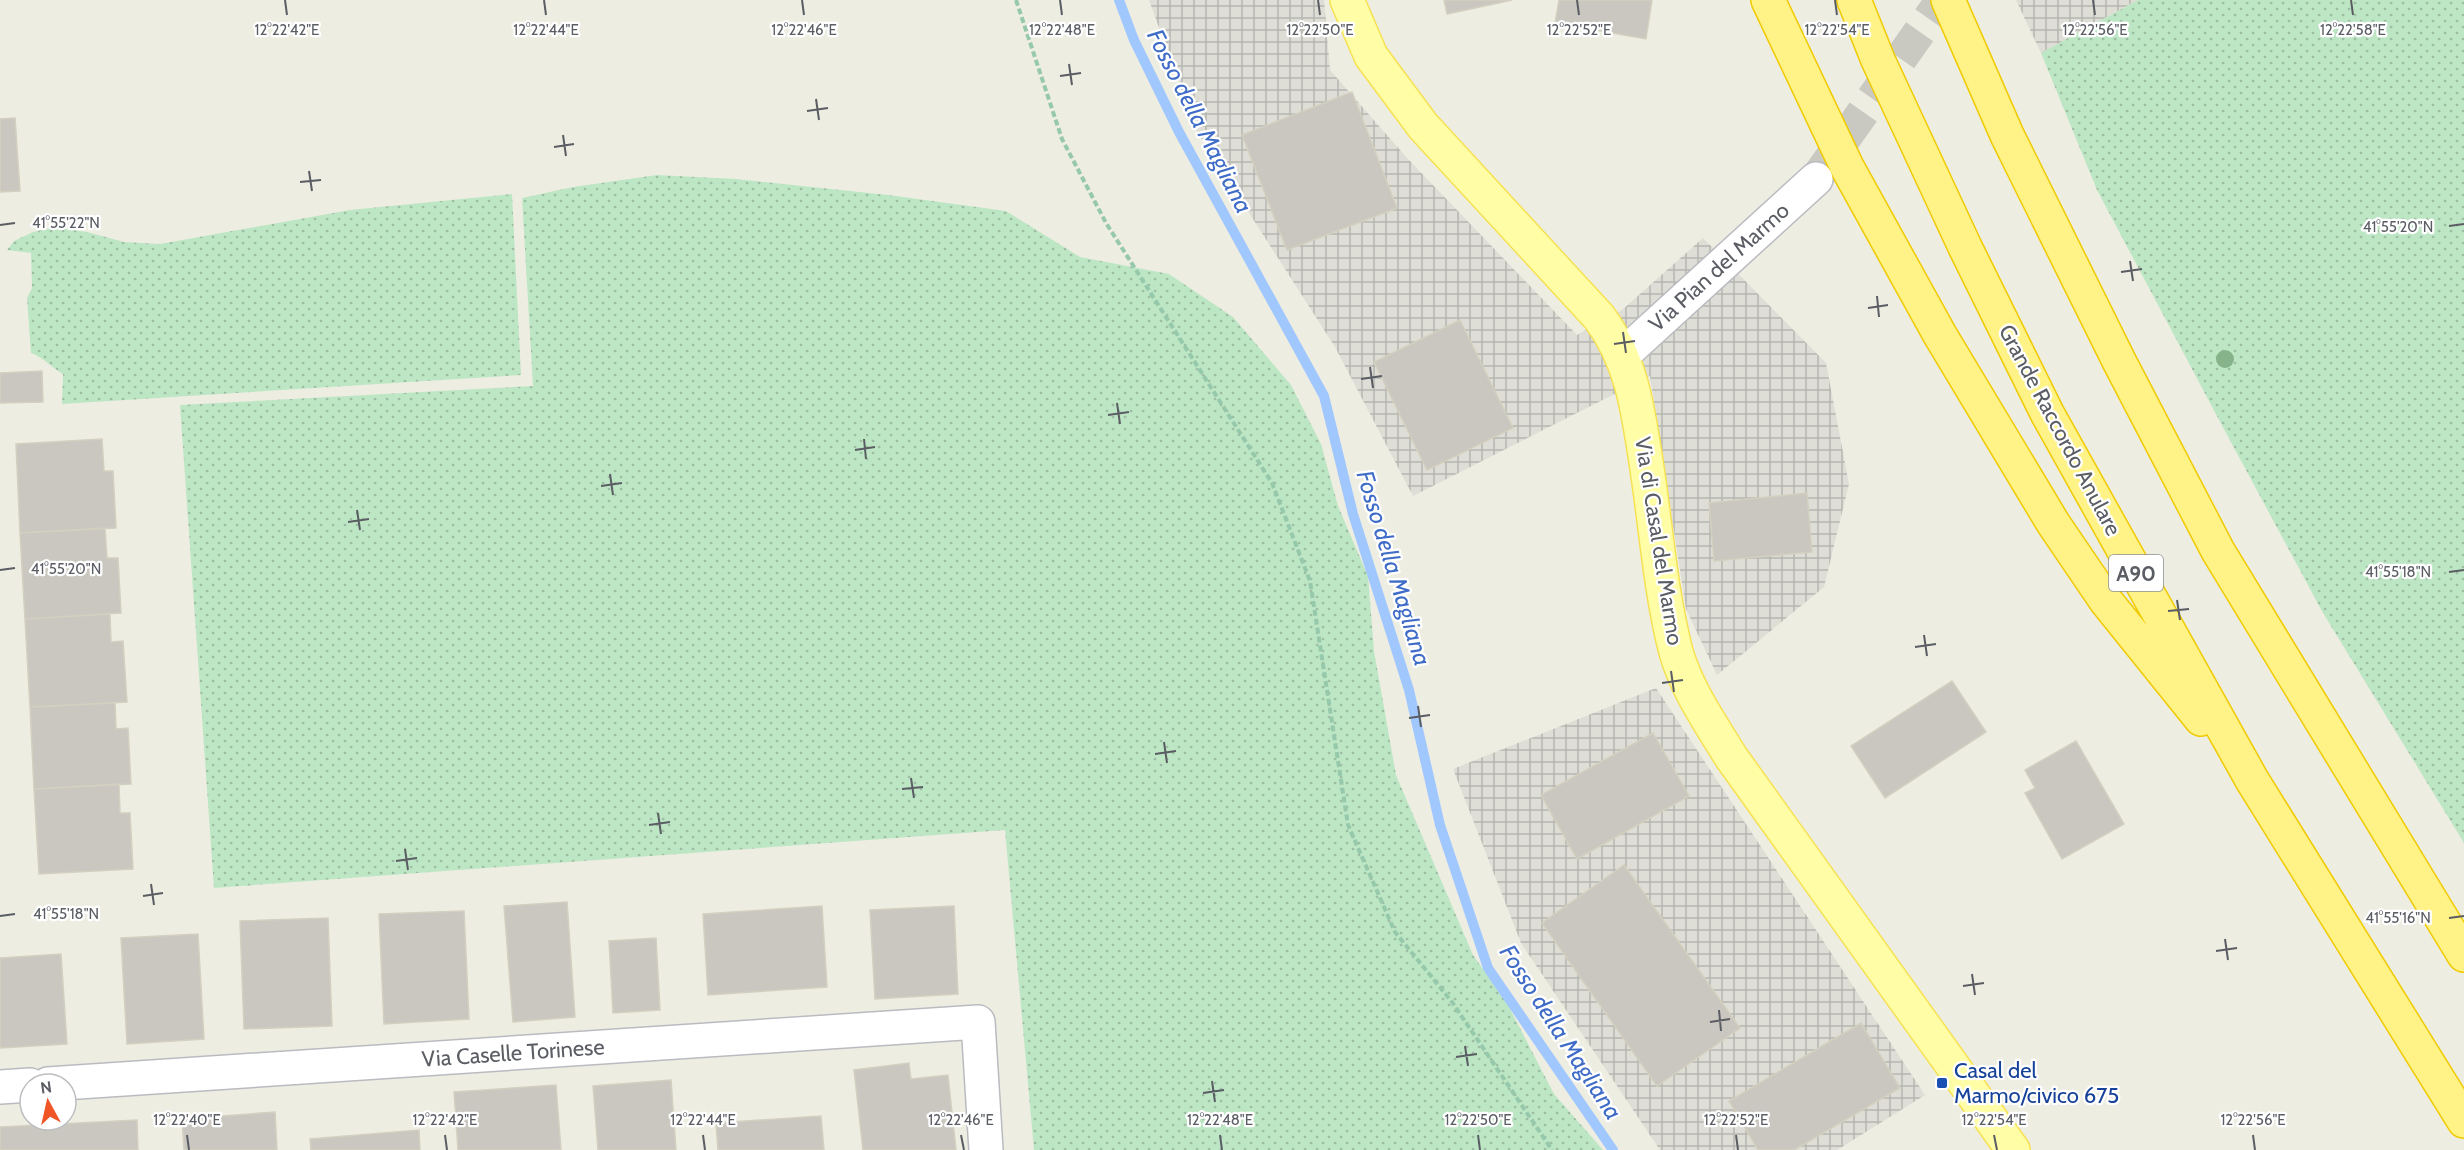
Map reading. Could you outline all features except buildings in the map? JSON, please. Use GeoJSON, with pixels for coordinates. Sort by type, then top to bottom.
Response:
{"type":"FeatureCollection","features":[{"type":"Feature","properties":{"kind":"highway"},"geometry":{"type":"LineString","coordinates":[[1768,0],[1847,167],[1940,335],[2053,523],[2106,601],[2252,780]]}},
{"type":"Feature","properties":{"kind":"highway","name":"Grande Raccordo Anulare"},"geometry":{"type":"LineString","coordinates":[[1854,0],[1878,60],[1965,247],[2047,413],[2252,780],[2358,954],[2464,1121]]}},
{"type":"Feature","properties":{"kind":"highway"},"geometry":{"type":"LineString","coordinates":[[1948,0],[2007,135],[2119,361],[2218,551],[2464,955]]}},
{"type":"Feature","properties":{"kind":"main road","name":"Via di Casal del Marmo"},"geometry":{"type":"LineString","coordinates":[[1347,0],[1371,56],[1423,126],[1599,317],[1623,355],[1635,389],[1671,630],[1683,672],[1693,693],[1731,758],[2013,1150]]}},
{"type":"Feature","properties":{"kind":"street","name":"Via Pian del Marmo"},"geometry":{"type":"LineString","coordinates":[[1623,355],[1815,178]]}},
{"type":"Feature","properties":{"kind":"street","name":"Via Caselle Torinese"},"geometry":{"type":"LineString","coordinates":[[78,1082],[978,1022],[986,1150]]}},
{"type":"Feature","properties":{"kind":"street"},"geometry":{"type":"LineString","coordinates":[[0,1087],[18,1086]]}},
{"type":"Feature","properties":{"kind":"path"},"geometry":{"type":"LineString","coordinates":[[1016,0],[1062,139],[1106,223],[1272,483],[1311,581],[1348,825],[1395,932],[1452,1002],[1552,1150]]}},
{"type":"Feature","properties":{"kind":"shaded area"},"geometry":{"type":"Polygon","coordinates":[[[1149,0],[1324,0],[1330,70],[1407,158],[1577,335],[1622,310],[1703,238],[1826,363],[1849,484],[1824,587],[1717,675],[1686,609],[1650,376],[1413,496],[1335,347],[1196,130],[1149,0]]]}},
{"type":"Feature","properties":{"kind":"shaded area"},"geometry":{"type":"Polygon","coordinates":[[[2016,0],[2138,0],[2041,53],[2016,0]]]}},
{"type":"Feature","properties":{"kind":"shaded area"},"geometry":{"type":"Polygon","coordinates":[[[1656,688],[1925,1095],[1837,1150],[1660,1150],[1521,943],[1453,769],[1656,688]]]}},
{"type":"Feature","properties":{"kind":"green space"},"geometry":{"type":"Polygon","coordinates":[[[2138,0],[2464,0],[2464,843],[2323,613],[2218,418],[2097,190],[2041,53],[2138,0]]]}},
{"type":"Feature","properties":{"kind":"green space"},"geometry":{"type":"Polygon","coordinates":[[[657,175],[736,179],[888,195],[1006,211],[1080,257],[1169,274],[1233,317],[1291,385],[1321,444],[1338,506],[1368,576],[1374,651],[1396,775],[1473,955],[1507,1003],[1554,1094],[1603,1150],[1034,1150],[1005,830],[214,888],[180,405],[533,386],[522,198],[573,187],[657,175]]]}},
{"type":"Feature","properties":{"kind":"green space"},"geometry":{"type":"Polygon","coordinates":[[[512,194],[521,375],[62,404],[63,374],[31,353],[27,298],[32,288],[31,253],[7,250],[14,241],[33,232],[55,227],[87,232],[124,242],[160,244],[350,210],[512,194]]]}},
{"type":"Feature","properties":{"kind":"waterway","name":"Fosso della Magliana"},"geometry":{"type":"LineString","coordinates":[[1119,0],[1134,40],[1179,132],[1324,396],[1353,514],[1409,690],[1440,825],[1488,968],[1613,1150]]}},
{"type":"Feature","properties":{"kind":"tunnel"},"geometry":{"type":"LineString","coordinates":[[1816,179],[1942,0]]}},
{"type":"Feature","properties":{"kind":"place","name":"Casal del Marmo/civico 675"},"geometry":{"type":"Point","coordinates":[1942,1083]}}]}
